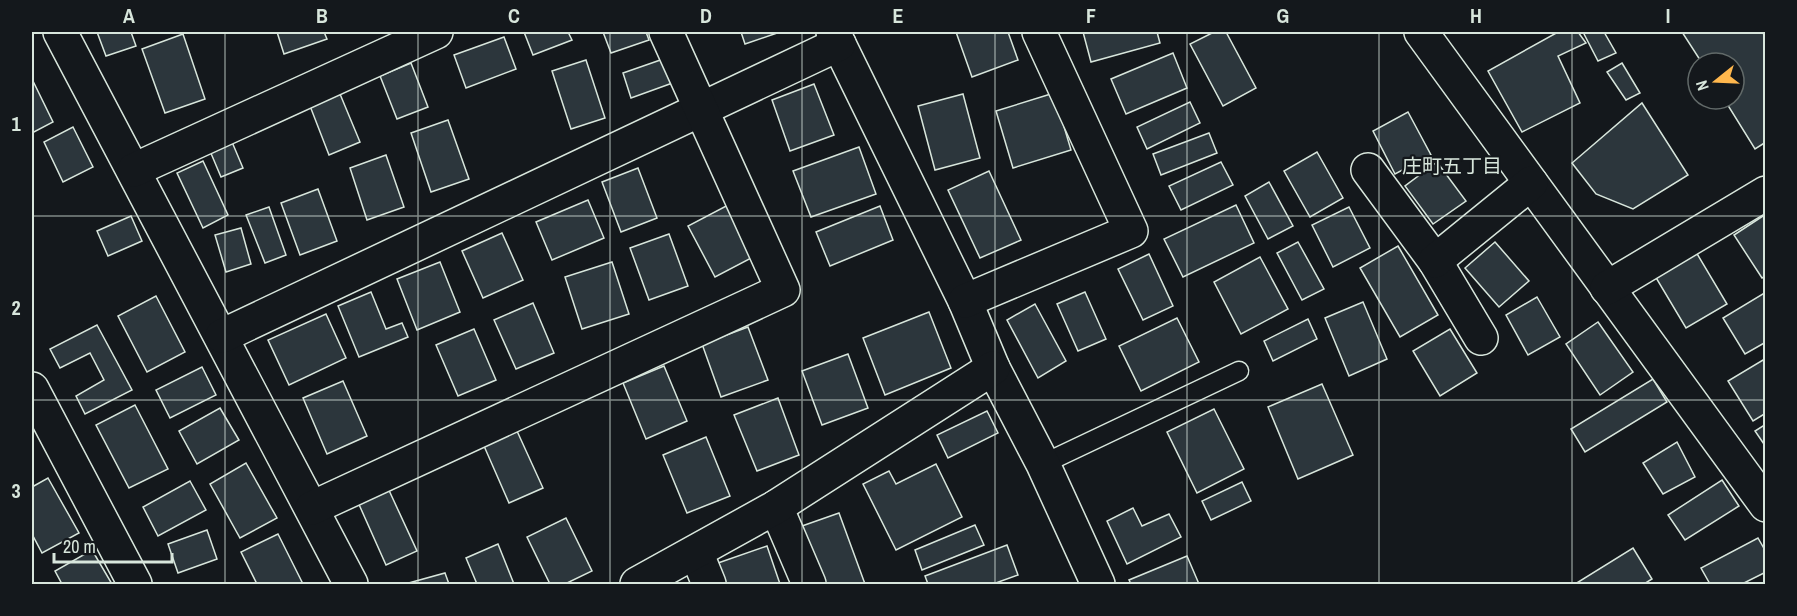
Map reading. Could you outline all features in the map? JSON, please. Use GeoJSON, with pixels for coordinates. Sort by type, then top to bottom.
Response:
{"type":"FeatureCollection","features":[{"type":"Feature","properties":{"kind":"street"},"geometry":{"type":"LineString","coordinates":[[60,32],[351,585]]}},
{"type":"Feature","properties":{"kind":"street"},"geometry":{"type":"LineString","coordinates":[[134,170],[436,32]]}},
{"type":"Feature","properties":{"kind":"street"},"geometry":{"type":"LineString","coordinates":[[312,508],[783,290],[666,32]]}},
{"type":"Feature","properties":{"kind":"street"},"geometry":{"type":"LineString","coordinates":[[965,301],[1131,231],[1039,32]]}},
{"type":"Feature","properties":{"kind":"street"},"geometry":{"type":"LineString","coordinates":[[1421,32],[1766,505]]}},
{"type":"Feature","properties":{"kind":"street"},"geometry":{"type":"LineString","coordinates":[[222,336],[701,110],[836,38],[965,301],[993,368],[1043,464],[1098,585]]}},
{"type":"Feature","properties":{"kind":"street"},"geometry":{"type":"LineString","coordinates":[[1368,170],[1435,261],[1481,338]]}},
{"type":"Feature","properties":{"kind":"street"},"geometry":{"type":"LineString","coordinates":[[1435,261],[1531,183]]}},
{"type":"Feature","properties":{"kind":"street"},"geometry":{"type":"LineString","coordinates":[[1607,288],[1766,193]]}},
{"type":"Feature","properties":{"kind":"street"},"geometry":{"type":"LineString","coordinates":[[637,585],[776,507],[993,368]]}},
{"type":"Feature","properties":{"kind":"street"},"geometry":{"type":"LineString","coordinates":[[32,389],[135,585]]}},
{"type":"Feature","properties":{"kind":"street"},"geometry":{"type":"LineString","coordinates":[[776,507],[809,585]]}},
{"type":"Feature","properties":{"kind":"street"},"geometry":{"type":"LineString","coordinates":[[696,552],[709,585]]}},
{"type":"Feature","properties":{"kind":"lane"},"geometry":{"type":"LineString","coordinates":[[1043,464],[1239,371]]}},
{"type":"Feature","properties":{"kind":"building"},"geometry":{"type":"Polygon","coordinates":[[[97,32],[131,32],[136,46],[106,56],[97,32]]]}},
{"type":"Feature","properties":{"kind":"building"},"geometry":{"type":"Polygon","coordinates":[[[277,32],[324,32],[327,39],[284,54],[277,32]]]}},
{"type":"Feature","properties":{"kind":"building"},"geometry":{"type":"Polygon","coordinates":[[[524,32],[568,32],[572,40],[533,55],[524,32]]]}},
{"type":"Feature","properties":{"kind":"building"},"geometry":{"type":"Polygon","coordinates":[[[603,32],[646,32],[649,40],[611,53],[603,32]]]}},
{"type":"Feature","properties":{"kind":"building"},"geometry":{"type":"Polygon","coordinates":[[[741,32],[780,32],[745,44],[741,32]]]}},
{"type":"Feature","properties":{"kind":"building"},"geometry":{"type":"Polygon","coordinates":[[[956,32],[1008,32],[1018,60],[972,77],[956,32]]]}},
{"type":"Feature","properties":{"kind":"building"},"geometry":{"type":"Polygon","coordinates":[[[1083,32],[1157,32],[1160,43],[1091,62],[1083,32]]]}},
{"type":"Feature","properties":{"kind":"building"},"geometry":{"type":"Polygon","coordinates":[[[1214,32],[1226,32],[1256,88],[1223,106],[1190,44],[1214,32]]]}},
{"type":"Feature","properties":{"kind":"building"},"geometry":{"type":"Polygon","coordinates":[[[1558,32],[1578,32],[1586,43],[1558,56],[1580,103],[1522,132],[1488,71],[1558,32]]]}},
{"type":"Feature","properties":{"kind":"building"},"geometry":{"type":"Polygon","coordinates":[[[1583,32],[1604,32],[1616,53],[1598,61],[1583,32]]]}},
{"type":"Feature","properties":{"kind":"building"},"geometry":{"type":"Polygon","coordinates":[[[1682,32],[1762,32],[1766,37],[1766,142],[1755,149],[1731,111],[1746,111],[1746,51],[1694,51],[1682,32]]]}},
{"type":"Feature","properties":{"kind":"building"},"geometry":{"type":"Polygon","coordinates":[[[183,34],[205,99],[165,113],[142,49],[183,34]]]}},
{"type":"Feature","properties":{"kind":"building"},"geometry":{"type":"Polygon","coordinates":[[[504,37],[516,69],[466,88],[454,55],[504,37]]]}},
{"type":"Feature","properties":{"kind":"building"},"geometry":{"type":"Polygon","coordinates":[[[1173,53],[1187,88],[1126,114],[1111,79],[1173,53]]]}},
{"type":"Feature","properties":{"kind":"building"},"geometry":{"type":"Polygon","coordinates":[[[669,57],[678,81],[631,98],[623,73],[669,57]]]}},
{"type":"Feature","properties":{"kind":"building"},"geometry":{"type":"Polygon","coordinates":[[[586,60],[605,118],[571,129],[552,71],[586,60]]]}},
{"type":"Feature","properties":{"kind":"building"},"geometry":{"type":"Polygon","coordinates":[[[411,63],[428,107],[397,119],[380,76],[411,63]]]}},
{"type":"Feature","properties":{"kind":"building"},"geometry":{"type":"Polygon","coordinates":[[[1622,63],[1640,93],[1626,100],[1607,72],[1622,63]]]}},
{"type":"Feature","properties":{"kind":"building"},"geometry":{"type":"Polygon","coordinates":[[[32,79],[53,122],[32,133],[32,79]]]}},
{"type":"Feature","properties":{"kind":"building"},"geometry":{"type":"Polygon","coordinates":[[[814,84],[834,135],[790,151],[772,100],[814,84]]]}},
{"type":"Feature","properties":{"kind":"building"},"geometry":{"type":"Polygon","coordinates":[[[1054,93],[1071,150],[1013,168],[996,111],[1054,93]]]}},
{"type":"Feature","properties":{"kind":"building"},"geometry":{"type":"Polygon","coordinates":[[[340,94],[360,142],[329,155],[310,106],[340,94]]]}},
{"type":"Feature","properties":{"kind":"building"},"geometry":{"type":"Polygon","coordinates":[[[963,94],[980,158],[935,170],[918,106],[963,94]]]}},
{"type":"Feature","properties":{"kind":"building"},"geometry":{"type":"Polygon","coordinates":[[[1190,102],[1200,123],[1147,149],[1137,127],[1190,102]]]}},
{"type":"Feature","properties":{"kind":"building"},"geometry":{"type":"Polygon","coordinates":[[[1642,103],[1688,175],[1633,209],[1596,194],[1572,163],[1642,103]]]}},
{"type":"Feature","properties":{"kind":"building"},"geometry":{"type":"Polygon","coordinates":[[[1408,112],[1431,155],[1395,174],[1373,131],[1408,112]]]}},
{"type":"Feature","properties":{"kind":"building"},"geometry":{"type":"Polygon","coordinates":[[[448,120],[469,179],[431,192],[411,133],[448,120]]]}},
{"type":"Feature","properties":{"kind":"building"},"geometry":{"type":"Polygon","coordinates":[[[73,127],[93,167],[63,182],[44,142],[73,127]]]}},
{"type":"Feature","properties":{"kind":"building"},"geometry":{"type":"Polygon","coordinates":[[[1209,133],[1217,153],[1161,175],[1153,154],[1209,133]]]}},
{"type":"Feature","properties":{"kind":"building"},"geometry":{"type":"Polygon","coordinates":[[[232,142],[243,168],[221,177],[210,151],[232,142]]]}},
{"type":"Feature","properties":{"kind":"building"},"geometry":{"type":"Polygon","coordinates":[[[859,147],[876,194],[811,217],[793,171],[859,147]]]}},
{"type":"Feature","properties":{"kind":"building"},"geometry":{"type":"Polygon","coordinates":[[[1317,152],[1343,198],[1310,217],[1284,171],[1317,152]]]}},
{"type":"Feature","properties":{"kind":"building"},"geometry":{"type":"Polygon","coordinates":[[[386,155],[404,207],[367,220],[350,168],[386,155]]]}},
{"type":"Feature","properties":{"kind":"building"},"geometry":{"type":"Polygon","coordinates":[[[203,161],[228,215],[203,228],[177,173],[203,161]]]}},
{"type":"Feature","properties":{"kind":"building"},"geometry":{"type":"Polygon","coordinates":[[[1221,162],[1233,185],[1181,210],[1169,186],[1221,162]]]}},
{"type":"Feature","properties":{"kind":"building"},"geometry":{"type":"Polygon","coordinates":[[[1437,162],[1466,201],[1433,224],[1405,186],[1437,162]]]}},
{"type":"Feature","properties":{"kind":"building"},"geometry":{"type":"Polygon","coordinates":[[[638,168],[657,218],[621,232],[602,182],[638,168]]]}},
{"type":"Feature","properties":{"kind":"building"},"geometry":{"type":"Polygon","coordinates":[[[989,171],[1021,240],[980,258],[948,190],[989,171]]]}},
{"type":"Feature","properties":{"kind":"building"},"geometry":{"type":"Polygon","coordinates":[[[1269,182],[1293,226],[1268,239],[1245,196],[1269,182]]]}},
{"type":"Feature","properties":{"kind":"building"},"geometry":{"type":"Polygon","coordinates":[[[318,189],[337,241],[300,255],[281,203],[318,189]]]}},
{"type":"Feature","properties":{"kind":"building"},"geometry":{"type":"Polygon","coordinates":[[[588,200],[604,238],[552,260],[536,222],[588,200]]]}},
{"type":"Feature","properties":{"kind":"building"},"geometry":{"type":"Polygon","coordinates":[[[730,204],[757,255],[715,277],[688,226],[730,204]]]}},
{"type":"Feature","properties":{"kind":"building"},"geometry":{"type":"Polygon","coordinates":[[[1236,205],[1254,243],[1183,277],[1164,239],[1236,205]]]}},
{"type":"Feature","properties":{"kind":"building"},"geometry":{"type":"Polygon","coordinates":[[[880,206],[893,240],[830,266],[816,232],[880,206]]]}},
{"type":"Feature","properties":{"kind":"building"},"geometry":{"type":"Polygon","coordinates":[[[269,207],[286,255],[265,263],[246,215],[269,207]]]}},
{"type":"Feature","properties":{"kind":"building"},"geometry":{"type":"Polygon","coordinates":[[[1349,207],[1370,248],[1333,267],[1312,225],[1349,207]]]}},
{"type":"Feature","properties":{"kind":"building"},"geometry":{"type":"Polygon","coordinates":[[[1766,214],[1766,276],[1762,278],[1734,235],[1766,214]]]}},
{"type":"Feature","properties":{"kind":"building"},"geometry":{"type":"Polygon","coordinates":[[[131,216],[142,241],[108,256],[97,231],[131,216]]]}},
{"type":"Feature","properties":{"kind":"building"},"geometry":{"type":"Polygon","coordinates":[[[241,228],[251,264],[226,272],[215,235],[241,228]]]}},
{"type":"Feature","properties":{"kind":"building"},"geometry":{"type":"Polygon","coordinates":[[[502,233],[523,280],[483,298],[462,251],[502,233]]]}},
{"type":"Feature","properties":{"kind":"building"},"geometry":{"type":"Polygon","coordinates":[[[669,234],[688,286],[649,300],[630,248],[669,234]]]}},
{"type":"Feature","properties":{"kind":"building"},"geometry":{"type":"Polygon","coordinates":[[[1298,242],[1324,289],[1302,300],[1277,253],[1298,242]]]}},
{"type":"Feature","properties":{"kind":"building"},"geometry":{"type":"Polygon","coordinates":[[[1495,242],[1529,281],[1499,307],[1465,268],[1495,242]]]}},
{"type":"Feature","properties":{"kind":"building"},"geometry":{"type":"Polygon","coordinates":[[[1398,246],[1438,315],[1400,337],[1360,268],[1398,246]]]}},
{"type":"Feature","properties":{"kind":"building"},"geometry":{"type":"Polygon","coordinates":[[[1696,252],[1727,304],[1686,328],[1655,276],[1696,252]]]}},
{"type":"Feature","properties":{"kind":"building"},"geometry":{"type":"Polygon","coordinates":[[[1149,254],[1173,306],[1143,320],[1118,269],[1149,254]]]}},
{"type":"Feature","properties":{"kind":"building"},"geometry":{"type":"Polygon","coordinates":[[[1260,257],[1288,309],[1241,334],[1214,282],[1260,257]]]}},
{"type":"Feature","properties":{"kind":"building"},"geometry":{"type":"Polygon","coordinates":[[[440,262],[460,312],[417,330],[397,279],[440,262]]]}},
{"type":"Feature","properties":{"kind":"building"},"geometry":{"type":"Polygon","coordinates":[[[612,262],[629,314],[582,329],[565,277],[612,262]]]}},
{"type":"Feature","properties":{"kind":"building"},"geometry":{"type":"Polygon","coordinates":[[[371,292],[386,329],[402,323],[408,337],[359,357],[338,306],[371,292]]]}},
{"type":"Feature","properties":{"kind":"building"},"geometry":{"type":"Polygon","coordinates":[[[1085,292],[1106,339],[1078,351],[1057,304],[1085,292]]]}},
{"type":"Feature","properties":{"kind":"building"},"geometry":{"type":"Polygon","coordinates":[[[1766,292],[1766,342],[1745,354],[1723,318],[1766,292]]]}},
{"type":"Feature","properties":{"kind":"building"},"geometry":{"type":"Polygon","coordinates":[[[156,296],[185,352],[147,372],[118,316],[156,296]]]}},
{"type":"Feature","properties":{"kind":"building"},"geometry":{"type":"Polygon","coordinates":[[[1537,297],[1560,337],[1528,355],[1506,315],[1537,297]]]}},
{"type":"Feature","properties":{"kind":"building"},"geometry":{"type":"Polygon","coordinates":[[[1363,302],[1387,359],[1349,376],[1325,318],[1363,302]]]}},
{"type":"Feature","properties":{"kind":"building"},"geometry":{"type":"Polygon","coordinates":[[[533,303],[554,353],[516,369],[494,320],[533,303]]]}},
{"type":"Feature","properties":{"kind":"building"},"geometry":{"type":"Polygon","coordinates":[[[1035,304],[1066,361],[1038,378],[1007,320],[1035,304]]]}},
{"type":"Feature","properties":{"kind":"building"},"geometry":{"type":"Polygon","coordinates":[[[929,312],[951,368],[885,395],[863,338],[929,312]]]}},
{"type":"Feature","properties":{"kind":"building"},"geometry":{"type":"Polygon","coordinates":[[[326,314],[346,358],[289,385],[268,340],[326,314]]]}},
{"type":"Feature","properties":{"kind":"building"},"geometry":{"type":"Polygon","coordinates":[[[1177,318],[1199,362],[1141,391],[1119,346],[1177,318]]]}},
{"type":"Feature","properties":{"kind":"building"},"geometry":{"type":"Polygon","coordinates":[[[1308,319],[1317,339],[1273,361],[1264,341],[1308,319]]]}},
{"type":"Feature","properties":{"kind":"building"},"geometry":{"type":"Polygon","coordinates":[[[1598,322],[1633,372],[1600,395],[1566,344],[1598,322]]]}},
{"type":"Feature","properties":{"kind":"building"},"geometry":{"type":"Polygon","coordinates":[[[97,325],[132,390],[85,414],[76,396],[104,380],[90,353],[60,368],[50,349],[97,325]]]}},
{"type":"Feature","properties":{"kind":"building"},"geometry":{"type":"Polygon","coordinates":[[[748,327],[768,380],[721,397],[702,344],[748,327]]]}},
{"type":"Feature","properties":{"kind":"building"},"geometry":{"type":"Polygon","coordinates":[[[474,329],[496,380],[458,396],[436,345],[474,329]]]}},
{"type":"Feature","properties":{"kind":"building"},"geometry":{"type":"Polygon","coordinates":[[[1450,329],[1477,373],[1440,396],[1413,351],[1450,329]]]}},
{"type":"Feature","properties":{"kind":"building"},"geometry":{"type":"Polygon","coordinates":[[[848,354],[868,408],[822,425],[802,371],[848,354]]]}},
{"type":"Feature","properties":{"kind":"building"},"geometry":{"type":"Polygon","coordinates":[[[1763,360],[1766,364],[1766,413],[1753,421],[1728,381],[1763,360]]]}},
{"type":"Feature","properties":{"kind":"building"},"geometry":{"type":"Polygon","coordinates":[[[664,366],[687,421],[646,439],[623,383],[664,366]]]}},
{"type":"Feature","properties":{"kind":"building"},"geometry":{"type":"Polygon","coordinates":[[[202,367],[216,395],[170,418],[156,390],[202,367]]]}},
{"type":"Feature","properties":{"kind":"building"},"geometry":{"type":"Polygon","coordinates":[[[1653,379],[1667,402],[1585,452],[1571,429],[1653,379]]]}},
{"type":"Feature","properties":{"kind":"building"},"geometry":{"type":"Polygon","coordinates":[[[343,381],[367,436],[327,454],[303,398],[343,381]]]}},
{"type":"Feature","properties":{"kind":"building"},"geometry":{"type":"Polygon","coordinates":[[[1322,384],[1353,455],[1298,479],[1268,407],[1322,384]]]}},
{"type":"Feature","properties":{"kind":"building"},"geometry":{"type":"Polygon","coordinates":[[[778,398],[799,455],[757,471],[734,415],[778,398]]]}},
{"type":"Feature","properties":{"kind":"building"},"geometry":{"type":"Polygon","coordinates":[[[135,405],[168,469],[129,488],[96,425],[135,405]]]}},
{"type":"Feature","properties":{"kind":"building"},"geometry":{"type":"Polygon","coordinates":[[[220,408],[239,440],[197,464],[179,431],[220,408]]]}},
{"type":"Feature","properties":{"kind":"building"},"geometry":{"type":"Polygon","coordinates":[[[1214,409],[1244,469],[1197,493],[1167,432],[1214,409]]]}},
{"type":"Feature","properties":{"kind":"building"},"geometry":{"type":"Polygon","coordinates":[[[987,411],[998,433],[948,458],[937,435],[987,411]]]}},
{"type":"Feature","properties":{"kind":"building"},"geometry":{"type":"Polygon","coordinates":[[[1766,424],[1766,447],[1755,431],[1766,424]]]}},
{"type":"Feature","properties":{"kind":"building"},"geometry":{"type":"Polygon","coordinates":[[[517,431],[543,488],[509,503],[484,446],[517,431]]]}},
{"type":"Feature","properties":{"kind":"building"},"geometry":{"type":"Polygon","coordinates":[[[706,437],[730,496],[687,513],[663,455],[706,437]]]}},
{"type":"Feature","properties":{"kind":"building"},"geometry":{"type":"Polygon","coordinates":[[[1677,442],[1695,477],[1663,494],[1643,463],[1677,442]]]}},
{"type":"Feature","properties":{"kind":"building"},"geometry":{"type":"Polygon","coordinates":[[[246,463],[277,518],[240,538],[210,484],[246,463]]]}},
{"type":"Feature","properties":{"kind":"building"},"geometry":{"type":"Polygon","coordinates":[[[936,464],[962,517],[896,550],[863,484],[889,471],[896,484],[936,464]]]}},
{"type":"Feature","properties":{"kind":"building"},"geometry":{"type":"Polygon","coordinates":[[[48,478],[79,533],[42,553],[32,534],[32,487],[48,478]]]}},
{"type":"Feature","properties":{"kind":"building"},"geometry":{"type":"Polygon","coordinates":[[[1722,480],[1739,506],[1685,540],[1668,515],[1722,480]]]}},
{"type":"Feature","properties":{"kind":"building"},"geometry":{"type":"Polygon","coordinates":[[[190,481],[206,510],[158,536],[143,507],[190,481]]]}},
{"type":"Feature","properties":{"kind":"building"},"geometry":{"type":"Polygon","coordinates":[[[1242,482],[1251,501],[1211,520],[1202,501],[1242,482]]]}},
{"type":"Feature","properties":{"kind":"building"},"geometry":{"type":"Polygon","coordinates":[[[387,486],[417,551],[386,565],[357,500],[387,486]]]}},
{"type":"Feature","properties":{"kind":"building"},"geometry":{"type":"Polygon","coordinates":[[[1133,508],[1142,526],[1169,514],[1181,537],[1127,564],[1107,521],[1133,508]]]}},
{"type":"Feature","properties":{"kind":"building"},"geometry":{"type":"Polygon","coordinates":[[[839,513],[865,584],[823,584],[802,526],[839,513]]]}},
{"type":"Feature","properties":{"kind":"building"},"geometry":{"type":"Polygon","coordinates":[[[566,518],[592,571],[565,584],[550,584],[527,537],[566,518]]]}},
{"type":"Feature","properties":{"kind":"building"},"geometry":{"type":"Polygon","coordinates":[[[975,525],[984,545],[922,570],[915,550],[975,525]]]}},
{"type":"Feature","properties":{"kind":"building"},"geometry":{"type":"Polygon","coordinates":[[[207,530],[217,559],[178,573],[168,544],[207,530]]]}},
{"type":"Feature","properties":{"kind":"building"},"geometry":{"type":"Polygon","coordinates":[[[278,534],[303,584],[257,584],[241,552],[278,534]]]}},
{"type":"Feature","properties":{"kind":"building"},"geometry":{"type":"Polygon","coordinates":[[[1758,538],[1766,552],[1766,572],[1742,584],[1710,584],[1701,568],[1758,538]]]}},
{"type":"Feature","properties":{"kind":"building"},"geometry":{"type":"Polygon","coordinates":[[[498,544],[514,584],[477,584],[466,558],[498,544]]]}},
{"type":"Feature","properties":{"kind":"building"},"geometry":{"type":"Polygon","coordinates":[[[1007,545],[1018,575],[993,584],[928,584],[925,576],[1007,545]]]}},
{"type":"Feature","properties":{"kind":"building"},"geometry":{"type":"Polygon","coordinates":[[[767,546],[780,584],[725,584],[718,563],[767,546]]]}},
{"type":"Feature","properties":{"kind":"building"},"geometry":{"type":"Polygon","coordinates":[[[1633,548],[1652,579],[1644,584],[1575,584],[1633,548]]]}},
{"type":"Feature","properties":{"kind":"building"},"geometry":{"type":"Polygon","coordinates":[[[92,550],[112,584],[62,584],[55,571],[92,550]]]}},
{"type":"Feature","properties":{"kind":"building"},"geometry":{"type":"Polygon","coordinates":[[[1187,556],[1199,584],[1131,584],[1129,580],[1187,556]]]}},
{"type":"Feature","properties":{"kind":"building"},"geometry":{"type":"Polygon","coordinates":[[[445,573],[449,584],[405,584],[445,573]]]}},
{"type":"Feature","properties":{"kind":"district","name":"庄町五丁目"},"geometry":{"type":"Point","coordinates":[1452,165]}}]}
